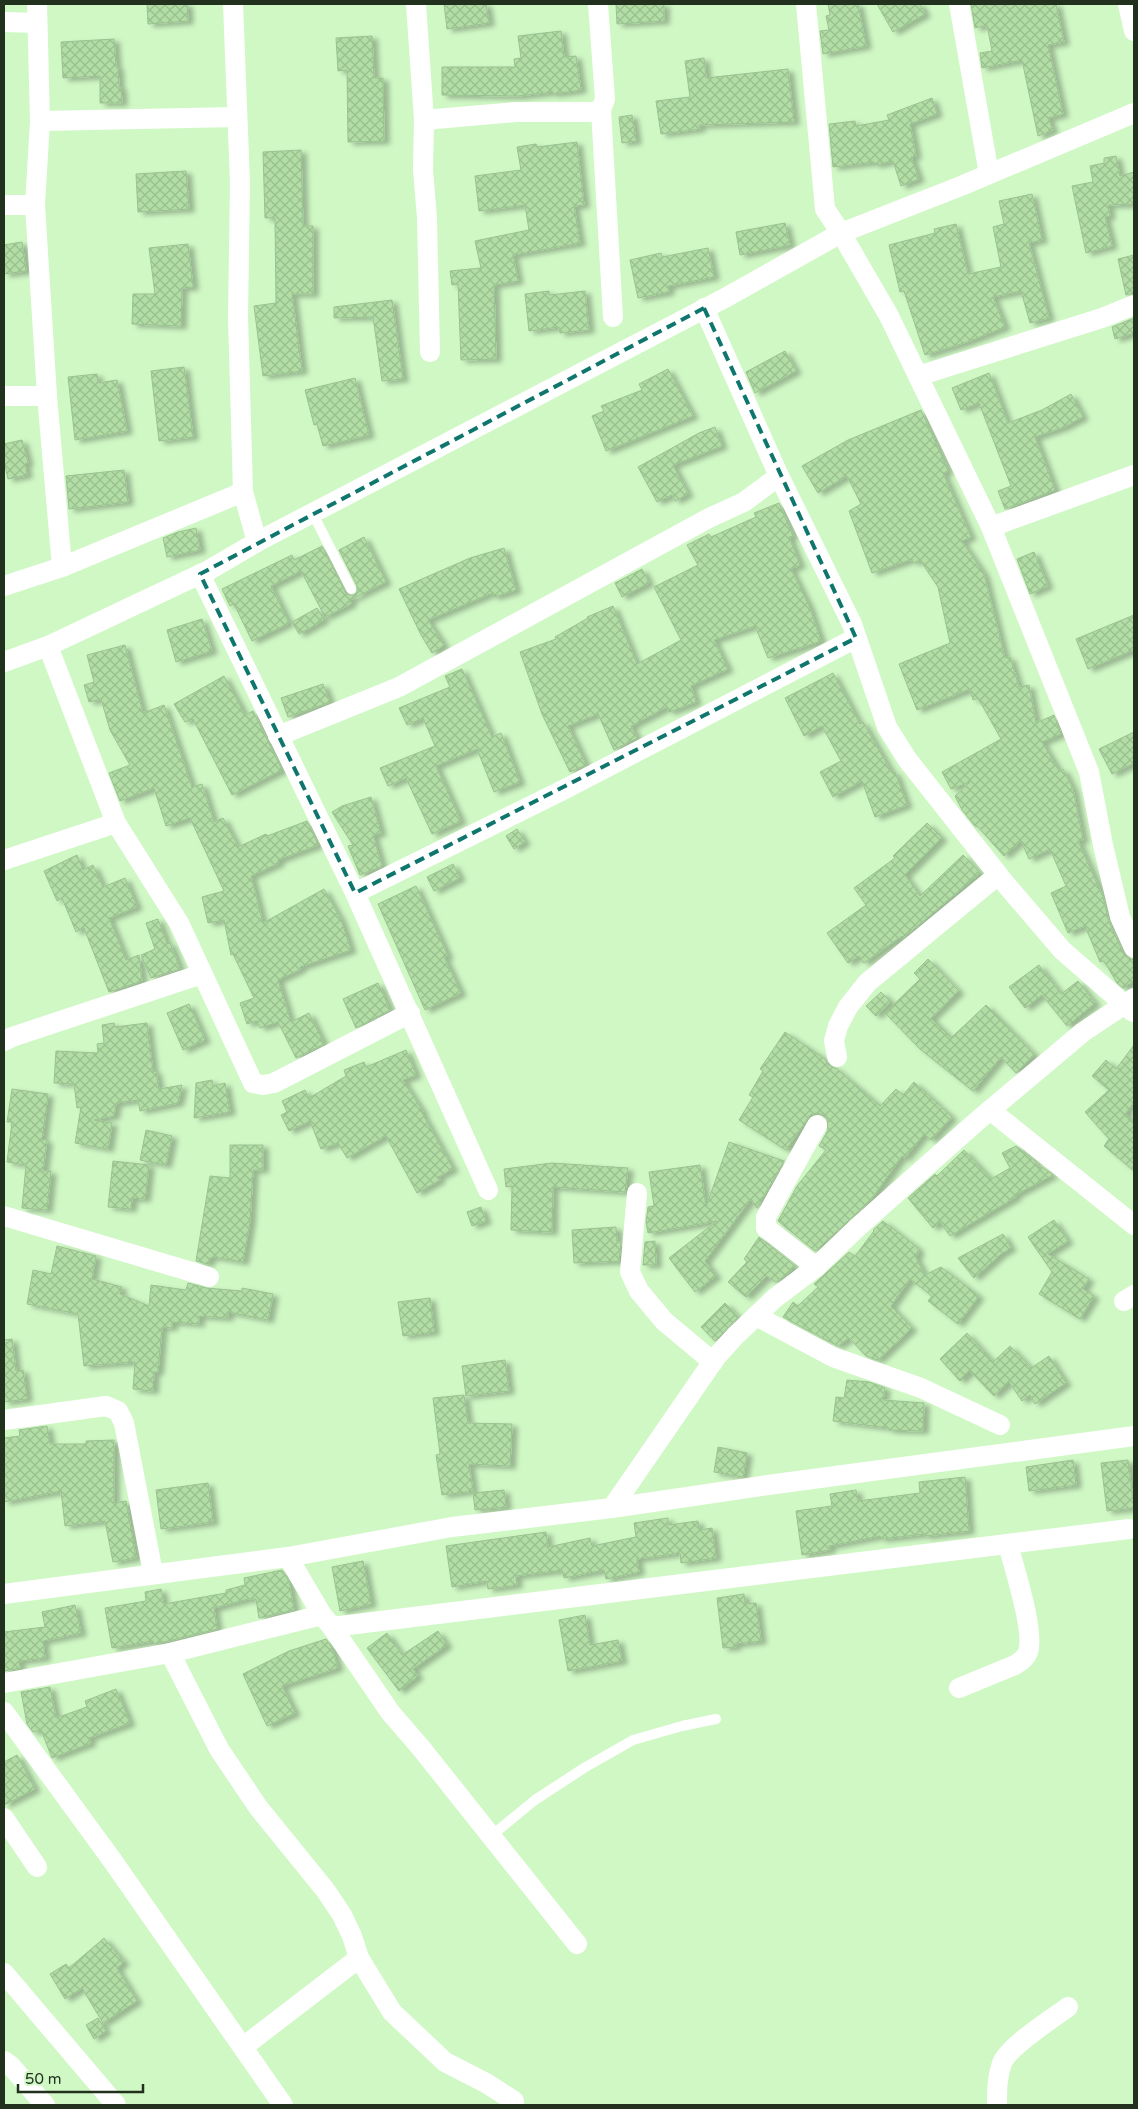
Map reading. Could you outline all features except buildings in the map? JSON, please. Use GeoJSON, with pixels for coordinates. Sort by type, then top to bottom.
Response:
{"type":"FeatureCollection","features":[{"type":"Feature","properties":{"kind":"street"},"geometry":{"type":"LineString","coordinates":[[233,4],[240,183],[238,317],[243,492],[257,542]]}},
{"type":"Feature","properties":{"kind":"street"},"geometry":{"type":"LineString","coordinates":[[416,4],[424,120],[423,170],[427,218],[430,352]]}},
{"type":"Feature","properties":{"kind":"street"},"geometry":{"type":"LineString","coordinates":[[598,4],[605,99],[601,110],[613,317]]}},
{"type":"Feature","properties":{"kind":"street"},"geometry":{"type":"LineString","coordinates":[[806,4],[824,209],[841,233],[889,316],[991,527],[1089,772],[1103,845],[1120,917],[1134,948]]}},
{"type":"Feature","properties":{"kind":"street"},"geometry":{"type":"LineString","coordinates":[[959,4],[989,174]]}},
{"type":"Feature","properties":{"kind":"street"},"geometry":{"type":"LineString","coordinates":[[1128,4],[1134,32]]}},
{"type":"Feature","properties":{"kind":"street"},"geometry":{"type":"LineString","coordinates":[[4,22],[37,13],[40,121],[35,205],[47,396],[62,567]]}},
{"type":"Feature","properties":{"kind":"street"},"geometry":{"type":"LineString","coordinates":[[424,120],[516,112],[591,112],[601,110]]}},
{"type":"Feature","properties":{"kind":"street"},"geometry":{"type":"LineString","coordinates":[[4,662],[48,646],[200,574],[257,542],[704,308],[841,233],[1134,113]]}},
{"type":"Feature","properties":{"kind":"street"},"geometry":{"type":"LineString","coordinates":[[40,121],[236,117]]}},
{"type":"Feature","properties":{"kind":"street"},"geometry":{"type":"LineString","coordinates":[[4,205],[35,205]]}},
{"type":"Feature","properties":{"kind":"street"},"geometry":{"type":"LineString","coordinates":[[918,376],[1134,305]]}},
{"type":"Feature","properties":{"kind":"street"},"geometry":{"type":"LineString","coordinates":[[612,1508],[713,1362],[736,1335],[775,1298],[816,1267],[859,1226],[990,1110],[1083,1032],[1130,1006],[1062,950],[998,875],[907,759],[887,727],[856,638],[779,476],[704,308]]}},
{"type":"Feature","properties":{"kind":"street"},"geometry":{"type":"LineString","coordinates":[[4,396],[47,396]]}},
{"type":"Feature","properties":{"kind":"street"},"geometry":{"type":"LineString","coordinates":[[991,527],[1134,475]]}},
{"type":"Feature","properties":{"kind":"street"},"geometry":{"type":"LineString","coordinates":[[278,736],[399,687],[709,518],[744,502],[779,476]]}},
{"type":"Feature","properties":{"kind":"street"},"geometry":{"type":"LineString","coordinates":[[4,586],[62,567],[243,492]]}},
{"type":"Feature","properties":{"kind":"street"},"geometry":{"type":"LineString","coordinates":[[200,574],[355,894],[488,1190]]}},
{"type":"Feature","properties":{"kind":"street"},"geometry":{"type":"LineString","coordinates":[[355,894],[565,789],[856,638]]}},
{"type":"Feature","properties":{"kind":"street"},"geometry":{"type":"LineString","coordinates":[[48,646],[116,823],[179,923],[253,1083],[263,1085],[274,1083],[410,1013]]}},
{"type":"Feature","properties":{"kind":"street"},"geometry":{"type":"LineString","coordinates":[[4,860],[116,823]]}},
{"type":"Feature","properties":{"kind":"street"},"geometry":{"type":"LineString","coordinates":[[837,1057],[834,1041],[838,1026],[848,1007],[867,983],[998,875]]}},
{"type":"Feature","properties":{"kind":"street"},"geometry":{"type":"LineString","coordinates":[[4,1041],[202,974]]}},
{"type":"Feature","properties":{"kind":"street"},"geometry":{"type":"LineString","coordinates":[[990,1110],[1134,1225]]}},
{"type":"Feature","properties":{"kind":"street"},"geometry":{"type":"LineString","coordinates":[[816,1267],[766,1228],[766,1217],[817,1124]]}},
{"type":"Feature","properties":{"kind":"street"},"geometry":{"type":"LineString","coordinates":[[637,1194],[630,1272],[639,1291],[664,1321],[713,1362]]}},
{"type":"Feature","properties":{"kind":"street"},"geometry":{"type":"LineString","coordinates":[[4,1216],[209,1277]]}},
{"type":"Feature","properties":{"kind":"street"},"geometry":{"type":"LineString","coordinates":[[756,1316],[833,1357],[920,1388],[1000,1425]]}},
{"type":"Feature","properties":{"kind":"street"},"geometry":{"type":"LineString","coordinates":[[4,1420],[106,1406],[118,1412],[124,1422],[153,1573]]}},
{"type":"Feature","properties":{"kind":"street"},"geometry":{"type":"LineString","coordinates":[[4,1594],[153,1573],[288,1557],[452,1527],[612,1508],[1134,1436]]}},
{"type":"Feature","properties":{"kind":"street"},"geometry":{"type":"LineString","coordinates":[[4,1684],[327,1621],[639,1590],[832,1564],[1129,1529]]}},
{"type":"Feature","properties":{"kind":"street"},"geometry":{"type":"LineString","coordinates":[[959,1688],[1015,1666],[1028,1654],[1030,1643],[1027,1620],[1008,1544]]}},
{"type":"Feature","properties":{"kind":"street"},"geometry":{"type":"LineString","coordinates":[[288,1557],[327,1621],[390,1712],[421,1748],[577,1944]]}},
{"type":"Feature","properties":{"kind":"street"},"geometry":{"type":"LineString","coordinates":[[170,1653],[219,1748],[258,1807],[337,1907],[352,1936],[359,1958],[392,2012],[445,2062],[486,2083],[514,2101]]}},
{"type":"Feature","properties":{"kind":"street"},"geometry":{"type":"LineString","coordinates":[[4,1712],[112,1860],[284,2105]]}},
{"type":"Feature","properties":{"kind":"street"},"geometry":{"type":"LineString","coordinates":[[4,1818],[37,1867]]}},
{"type":"Feature","properties":{"kind":"street"},"geometry":{"type":"LineString","coordinates":[[243,2047],[359,1958]]}},
{"type":"Feature","properties":{"kind":"street"},"geometry":{"type":"LineString","coordinates":[[4,1972],[116,2105]]}},
{"type":"Feature","properties":{"kind":"street"},"geometry":{"type":"LineString","coordinates":[[997,2105],[998,2079],[1003,2060],[1018,2044],[1068,2007]]}},
{"type":"Feature","properties":{"kind":"street"},"geometry":{"type":"LineString","coordinates":[[4,2061],[11,2066],[45,2105]]}},
{"type":"Feature","properties":{"kind":"lane"},"geometry":{"type":"LineString","coordinates":[[313,514],[351,588]]}},
{"type":"Feature","properties":{"kind":"lane"},"geometry":{"type":"LineString","coordinates":[[491,1836],[535,1800],[584,1768],[633,1740],[682,1726],[716,1719]]}},
{"type":"Feature","properties":{"kind":"highlighted area"},"geometry":{"type":"Polygon","coordinates":[[[704,308],[856,638],[355,893],[200,574],[704,308]]]}}]}
